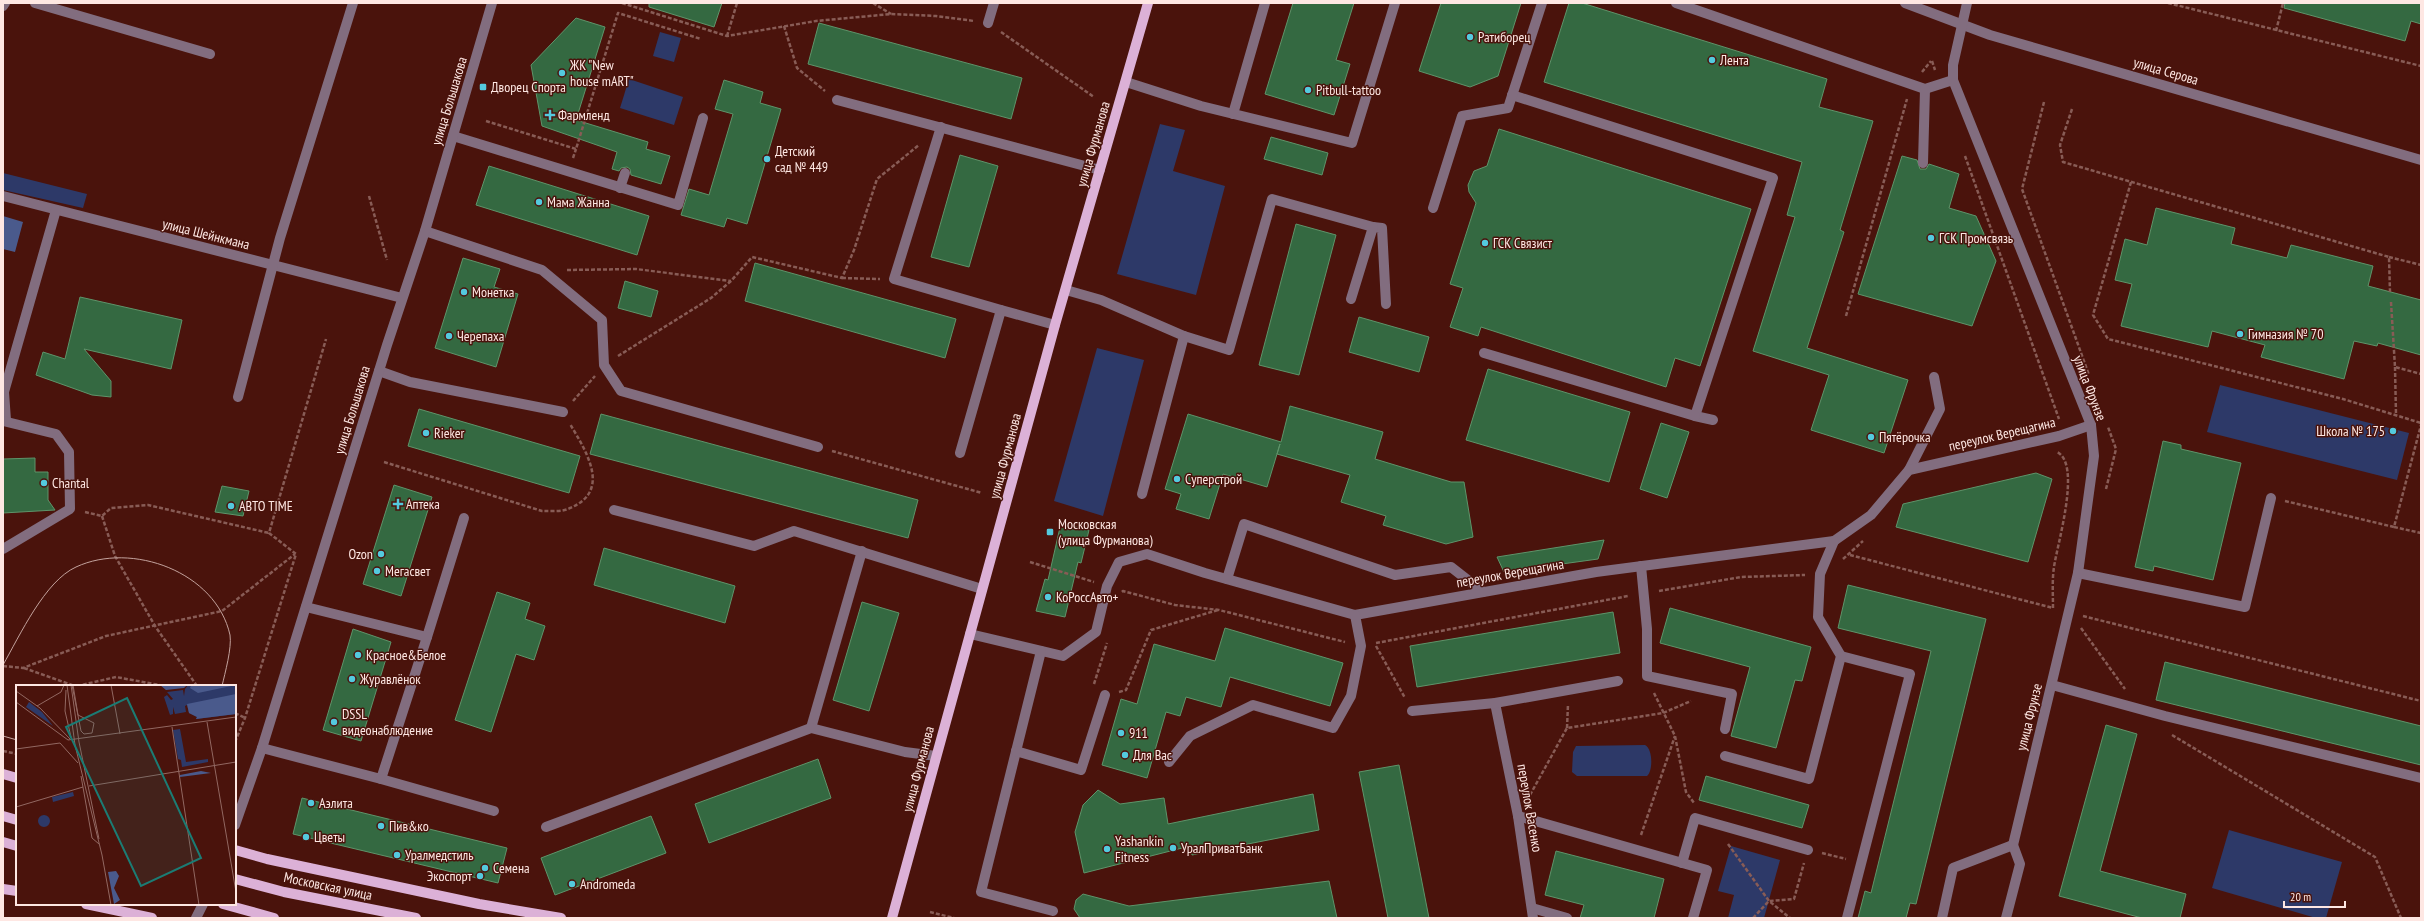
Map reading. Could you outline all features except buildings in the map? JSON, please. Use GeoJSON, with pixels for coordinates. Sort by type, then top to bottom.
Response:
{"type":"FeatureCollection","features":[{"type":"Feature","properties":{"kind":"main road","name":"улица Фурманова"},"geometry":{"type":"LineString","coordinates":[[892,918],[1055,325],[1148,3]]}},
{"type":"Feature","properties":{"kind":"main road"},"geometry":{"type":"LineString","coordinates":[[3,774],[16,778]]}},
{"type":"Feature","properties":{"kind":"main road"},"geometry":{"type":"LineString","coordinates":[[3,816],[16,820]]}},
{"type":"Feature","properties":{"kind":"main road"},"geometry":{"type":"LineString","coordinates":[[3,842],[16,846]]}},
{"type":"Feature","properties":{"kind":"main road"},"geometry":{"type":"LineString","coordinates":[[236,850],[274,861],[479,904],[561,918]]}},
{"type":"Feature","properties":{"kind":"main road","name":"Московская улица"},"geometry":{"type":"LineString","coordinates":[[236,879],[284,892],[416,918]]}},
{"type":"Feature","properties":{"kind":"main road"},"geometry":{"type":"LineString","coordinates":[[3,889],[16,891]]}},
{"type":"Feature","properties":{"kind":"main road"},"geometry":{"type":"LineString","coordinates":[[91,905],[152,918]]}},
{"type":"Feature","properties":{"kind":"main road"},"geometry":{"type":"LineString","coordinates":[[227,905],[274,918]]}},
{"type":"Feature","properties":{"kind":"street"},"geometry":{"type":"LineString","coordinates":[[36,3],[210,54]]}},
{"type":"Feature","properties":{"kind":"street"},"geometry":{"type":"LineString","coordinates":[[238,397],[273,265],[353,3]]}},
{"type":"Feature","properties":{"kind":"street","name":"улица Большакова"},"geometry":{"type":"LineString","coordinates":[[236,822],[262,748],[402,298],[425,231],[492,3]]}},
{"type":"Feature","properties":{"kind":"street"},"geometry":{"type":"LineString","coordinates":[[988,23],[994,3]]}},
{"type":"Feature","properties":{"kind":"street"},"geometry":{"type":"LineString","coordinates":[[1233,114],[1266,3]]}},
{"type":"Feature","properties":{"kind":"street"},"geometry":{"type":"LineString","coordinates":[[1126,82],[1233,114],[1352,144],[1395,3]]}},
{"type":"Feature","properties":{"kind":"street"},"geometry":{"type":"LineString","coordinates":[[1433,208],[1462,116],[1508,108],[1542,3]]}},
{"type":"Feature","properties":{"kind":"street"},"geometry":{"type":"LineString","coordinates":[[1676,3],[1925,89],[1953,80]]}},
{"type":"Feature","properties":{"kind":"street","name":"улица Серова"},"geometry":{"type":"LineString","coordinates":[[1905,3],[1990,35],[2421,160]]}},
{"type":"Feature","properties":{"kind":"street","name":"улица Фрунзе"},"geometry":{"type":"LineString","coordinates":[[1967,3],[1954,65],[1953,80],[2091,425],[2094,456],[2078,573],[2013,845]]}},
{"type":"Feature","properties":{"kind":"street"},"geometry":{"type":"LineString","coordinates":[[1923,162],[1925,89]]}},
{"type":"Feature","properties":{"kind":"street"},"geometry":{"type":"LineString","coordinates":[[1512,95],[1773,178],[1695,416]]}},
{"type":"Feature","properties":{"kind":"street"},"geometry":{"type":"LineString","coordinates":[[836,100],[1100,170]]}},
{"type":"Feature","properties":{"kind":"street"},"geometry":{"type":"LineString","coordinates":[[453,136],[620,188],[678,204],[703,118]]}},
{"type":"Feature","properties":{"kind":"street"},"geometry":{"type":"LineString","coordinates":[[941,127],[894,280],[1055,325]]}},
{"type":"Feature","properties":{"kind":"street"},"geometry":{"type":"LineString","coordinates":[[620,188],[624,173]]}},
{"type":"Feature","properties":{"kind":"street","name":"улица Шейнкмана"},"geometry":{"type":"LineString","coordinates":[[3,196],[402,298]]}},
{"type":"Feature","properties":{"kind":"street"},"geometry":{"type":"LineString","coordinates":[[1066,290],[1100,300],[1184,336],[1229,350],[1272,199],[1373,227],[1382,228],[1386,304]]}},
{"type":"Feature","properties":{"kind":"street"},"geometry":{"type":"LineString","coordinates":[[3,549],[70,509],[69,452],[56,434],[4,420],[4,392],[56,210]]}},
{"type":"Feature","properties":{"kind":"street"},"geometry":{"type":"LineString","coordinates":[[1351,299],[1373,227]]}},
{"type":"Feature","properties":{"kind":"street"},"geometry":{"type":"LineString","coordinates":[[425,231],[542,270],[602,320],[604,365],[621,390],[818,447]]}},
{"type":"Feature","properties":{"kind":"street"},"geometry":{"type":"LineString","coordinates":[[960,453],[1001,310]]}},
{"type":"Feature","properties":{"kind":"street"},"geometry":{"type":"LineString","coordinates":[[1142,494],[1184,336]]}},
{"type":"Feature","properties":{"kind":"street"},"geometry":{"type":"LineString","coordinates":[[1484,352],[1712,420]]}},
{"type":"Feature","properties":{"kind":"street"},"geometry":{"type":"LineString","coordinates":[[379,371],[410,382],[563,412]]}},
{"type":"Feature","properties":{"kind":"street"},"geometry":{"type":"LineString","coordinates":[[1909,470],[1940,409],[1934,377]]}},
{"type":"Feature","properties":{"kind":"street","name":"переулок Верещагина"},"geometry":{"type":"LineString","coordinates":[[970,634],[1063,656],[1096,632],[1107,586],[1119,562],[1147,554],[1227,579],[1355,615],[1640,566],[1834,541],[1871,514],[1909,470],[2059,436],[2091,425]]}},
{"type":"Feature","properties":{"kind":"street"},"geometry":{"type":"LineString","coordinates":[[2078,573],[2245,607],[2271,498]]}},
{"type":"Feature","properties":{"kind":"street"},"geometry":{"type":"LineString","coordinates":[[614,510],[754,546],[794,531],[862,550],[982,589]]}},
{"type":"Feature","properties":{"kind":"street"},"geometry":{"type":"LineString","coordinates":[[381,779],[464,518]]}},
{"type":"Feature","properties":{"kind":"street"},"geometry":{"type":"LineString","coordinates":[[1227,579],[1244,524],[1395,575],[1451,567],[1483,592]]}},
{"type":"Feature","properties":{"kind":"street"},"geometry":{"type":"LineString","coordinates":[[1834,541],[1820,574],[1818,617],[1841,656],[1910,674],[1847,918]]}},
{"type":"Feature","properties":{"kind":"street"},"geometry":{"type":"LineString","coordinates":[[811,728],[862,550]]}},
{"type":"Feature","properties":{"kind":"street"},"geometry":{"type":"LineString","coordinates":[[1640,566],[1647,629],[1647,676],[1732,694],[1725,729]]}},
{"type":"Feature","properties":{"kind":"street"},"geometry":{"type":"LineString","coordinates":[[306,607],[427,637]]}},
{"type":"Feature","properties":{"kind":"street"},"geometry":{"type":"LineString","coordinates":[[1169,762],[1190,736],[1253,705],[1333,728],[1351,696],[1361,646],[1355,615]]}},
{"type":"Feature","properties":{"kind":"street"},"geometry":{"type":"LineString","coordinates":[[1041,651],[981,892],[1053,911]]}},
{"type":"Feature","properties":{"kind":"street"},"geometry":{"type":"LineString","coordinates":[[1725,756],[1809,779],[1841,656]]}},
{"type":"Feature","properties":{"kind":"street"},"geometry":{"type":"LineString","coordinates":[[1412,711],[1495,703],[1618,682]]}},
{"type":"Feature","properties":{"kind":"street"},"geometry":{"type":"LineString","coordinates":[[2052,685],[2138,707],[2165,716],[2421,778]]}},
{"type":"Feature","properties":{"kind":"street"},"geometry":{"type":"LineString","coordinates":[[1016,751],[1081,770],[1105,695]]}},
{"type":"Feature","properties":{"kind":"street","name":"переулок Васенко"},"geometry":{"type":"LineString","coordinates":[[1495,703],[1518,816],[1533,913]]}},
{"type":"Feature","properties":{"kind":"street"},"geometry":{"type":"LineString","coordinates":[[546,827],[811,728],[905,752],[936,756]]}},
{"type":"Feature","properties":{"kind":"street"},"geometry":{"type":"LineString","coordinates":[[262,748],[381,779],[494,811]]}},
{"type":"Feature","properties":{"kind":"street"},"geometry":{"type":"LineString","coordinates":[[1518,816],[1708,870],[1693,918]]}},
{"type":"Feature","properties":{"kind":"street"},"geometry":{"type":"LineString","coordinates":[[1682,863],[1695,818],[1808,850]]}},
{"type":"Feature","properties":{"kind":"street"},"geometry":{"type":"LineString","coordinates":[[1942,918],[1953,868],[2013,845],[2020,864],[2006,918]]}},
{"type":"Feature","properties":{"kind":"street"},"geometry":{"type":"LineString","coordinates":[[196,918],[202,905]]}},
{"type":"Feature","properties":{"kind":"street"},"geometry":{"type":"LineString","coordinates":[[1533,913],[1566,918]]}},
{"type":"Feature","properties":{"kind":"path"},"geometry":{"type":"LineString","coordinates":[[622,3],[727,36],[784,26],[891,14],[936,16],[988,23],[1094,97]]}},
{"type":"Feature","properties":{"kind":"path"},"geometry":{"type":"LineString","coordinates":[[727,36],[737,3]]}},
{"type":"Feature","properties":{"kind":"path"},"geometry":{"type":"LineString","coordinates":[[873,3],[891,14]]}},
{"type":"Feature","properties":{"kind":"path"},"geometry":{"type":"LineString","coordinates":[[2168,3],[2421,66]]}},
{"type":"Feature","properties":{"kind":"path"},"geometry":{"type":"LineString","coordinates":[[2276,31],[2283,3]]}},
{"type":"Feature","properties":{"kind":"path"},"geometry":{"type":"LineString","coordinates":[[486,121],[576,148],[618,14],[701,39]]}},
{"type":"Feature","properties":{"kind":"path"},"geometry":{"type":"LineString","coordinates":[[784,26],[797,68],[836,100]]}},
{"type":"Feature","properties":{"kind":"path"},"geometry":{"type":"LineString","coordinates":[[1846,316],[1911,85],[1932,61],[1940,85]]}},
{"type":"Feature","properties":{"kind":"path"},"geometry":{"type":"LineString","coordinates":[[2072,109],[2060,145],[2063,162],[2421,265]]}},
{"type":"Feature","properties":{"kind":"path"},"geometry":{"type":"LineString","coordinates":[[842,278],[854,250],[877,179],[941,127]]}},
{"type":"Feature","properties":{"kind":"path"},"geometry":{"type":"LineString","coordinates":[[1964,152],[2059,419]]}},
{"type":"Feature","properties":{"kind":"path"},"geometry":{"type":"LineString","coordinates":[[2131,182],[2093,315],[2108,339],[2343,399],[2421,424],[2394,526]]}},
{"type":"Feature","properties":{"kind":"path"},"geometry":{"type":"LineString","coordinates":[[369,196],[387,260]]}},
{"type":"Feature","properties":{"kind":"path"},"geometry":{"type":"LineString","coordinates":[[384,462],[542,511],[569,509],[587,498],[593,484],[588,454],[563,412],[604,365],[712,298],[731,281],[752,257],[842,278],[894,280]]}},
{"type":"Feature","properties":{"kind":"path"},"geometry":{"type":"LineString","coordinates":[[2389,257],[2390,292]]}},
{"type":"Feature","properties":{"kind":"path"},"geometry":{"type":"LineString","coordinates":[[542,270],[636,269],[731,281]]}},
{"type":"Feature","properties":{"kind":"path"},"geometry":{"type":"LineString","coordinates":[[2391,302],[2396,415]]}},
{"type":"Feature","properties":{"kind":"path"},"geometry":{"type":"LineString","coordinates":[[269,533],[326,339]]}},
{"type":"Feature","properties":{"kind":"path"},"geometry":{"type":"LineString","coordinates":[[2395,367],[2421,374]]}},
{"type":"Feature","properties":{"kind":"path"},"geometry":{"type":"LineString","coordinates":[[818,447],[982,493]]}},
{"type":"Feature","properties":{"kind":"path"},"geometry":{"type":"LineString","coordinates":[[2053,608],[2053,569],[2068,487],[2067,465],[2058,452]]}},
{"type":"Feature","properties":{"kind":"path"},"geometry":{"type":"LineString","coordinates":[[2271,498],[2421,533]]}},
{"type":"Feature","properties":{"kind":"path"},"geometry":{"type":"LineString","coordinates":[[102,516],[111,508],[148,505],[269,533],[296,554]]}},
{"type":"Feature","properties":{"kind":"path"},"geometry":{"type":"LineString","coordinates":[[70,509],[102,516]]}},
{"type":"Feature","properties":{"kind":"path"},"geometry":{"type":"LineString","coordinates":[[102,516],[115,556],[155,626],[196,685]]}},
{"type":"Feature","properties":{"kind":"path"},"geometry":{"type":"LineString","coordinates":[[23,668],[106,636],[222,611],[296,554]]}},
{"type":"Feature","properties":{"kind":"path"},"geometry":{"type":"LineString","coordinates":[[236,740],[245,718],[296,554]]}},
{"type":"Feature","properties":{"kind":"path"},"geometry":{"type":"LineString","coordinates":[[1850,555],[2069,613],[2421,701]]}},
{"type":"Feature","properties":{"kind":"path"},"geometry":{"type":"LineString","coordinates":[[1030,562],[1123,590]]}},
{"type":"Feature","properties":{"kind":"path"},"geometry":{"type":"LineString","coordinates":[[1659,591],[1741,577]]}},
{"type":"Feature","properties":{"kind":"path"},"geometry":{"type":"LineString","coordinates":[[1105,695],[1126,690],[1151,630],[1219,610]]}},
{"type":"Feature","properties":{"kind":"path"},"geometry":{"type":"LineString","coordinates":[[2069,613],[2138,707]]}},
{"type":"Feature","properties":{"kind":"path"},"geometry":{"type":"LineString","coordinates":[[1375,644],[1412,711]]}},
{"type":"Feature","properties":{"kind":"path"},"geometry":{"type":"LineString","coordinates":[[3,666],[23,668],[73,685]]}},
{"type":"Feature","properties":{"kind":"path"},"geometry":{"type":"LineString","coordinates":[[1647,676],[1675,736],[1686,792],[1708,822]]}},
{"type":"Feature","properties":{"kind":"path"},"geometry":{"type":"LineString","coordinates":[[81,685],[116,678],[159,685]]}},
{"type":"Feature","properties":{"kind":"path"},"geometry":{"type":"LineString","coordinates":[[1518,816],[1567,728],[1570,690]]}},
{"type":"Feature","properties":{"kind":"path"},"geometry":{"type":"LineString","coordinates":[[1567,728],[1663,713],[1716,690]]}},
{"type":"Feature","properties":{"kind":"path"},"geometry":{"type":"LineString","coordinates":[[236,714],[245,718]]}},
{"type":"Feature","properties":{"kind":"path"},"geometry":{"type":"LineString","coordinates":[[2167,732],[2375,857],[2401,918]]}},
{"type":"Feature","properties":{"kind":"path"},"geometry":{"type":"LineString","coordinates":[[1636,850],[1675,736]]}},
{"type":"Feature","properties":{"kind":"path"},"geometry":{"type":"LineString","coordinates":[[3,750],[16,754]]}},
{"type":"Feature","properties":{"kind":"path"},"geometry":{"type":"LineString","coordinates":[[1726,841],[1769,901],[1790,918]]}},
{"type":"Feature","properties":{"kind":"path"},"geometry":{"type":"LineString","coordinates":[[1753,918],[1769,901],[1794,899],[1808,850],[1861,863]]}},
{"type":"Feature","properties":{"kind":"path"},"geometry":{"type":"LineString","coordinates":[[930,912],[954,918]]}},
{"type":"Feature","properties":{"kind":"shaded area"},"geometry":{"type":"Polygon","coordinates":[[[660,32],[681,38],[674,62],[653,56],[660,32]]]}},
{"type":"Feature","properties":{"kind":"shaded area"},"geometry":{"type":"Polygon","coordinates":[[[629,79],[683,97],[674,125],[620,108],[629,79]]]}},
{"type":"Feature","properties":{"kind":"shaded area"},"geometry":{"type":"Polygon","coordinates":[[[1160,124],[1185,130],[1173,171],[1225,186],[1196,295],[1117,274],[1160,124]]]}},
{"type":"Feature","properties":{"kind":"shaded area"},"geometry":{"type":"Polygon","coordinates":[[[3,173],[87,194],[83,208],[3,190],[3,173]]]}},
{"type":"Feature","properties":{"kind":"shaded area"},"geometry":{"type":"Polygon","coordinates":[[[3,216],[23,222],[15,252],[3,249],[3,216]]]}},
{"type":"Feature","properties":{"kind":"shaded area"},"geometry":{"type":"Polygon","coordinates":[[[1097,348],[1144,360],[1103,516],[1054,501],[1097,348]]]}},
{"type":"Feature","properties":{"kind":"shaded area"},"geometry":{"type":"Polygon","coordinates":[[[2220,385],[2409,433],[2397,480],[2207,432],[2220,385]]]}},
{"type":"Feature","properties":{"kind":"shaded area"},"geometry":{"type":"Polygon","coordinates":[[[1645,745],[1648,747],[1651,755],[1651,765],[1647,776],[1577,776],[1572,772],[1573,752],[1576,746],[1645,745]]]}},
{"type":"Feature","properties":{"kind":"shaded area"},"geometry":{"type":"Polygon","coordinates":[[[2229,830],[2342,862],[2326,918],[2316,918],[2212,888],[2229,830]]]}},
{"type":"Feature","properties":{"kind":"shaded area"},"geometry":{"type":"Polygon","coordinates":[[[1731,846],[1780,860],[1764,918],[1728,918],[1734,895],[1718,891],[1731,846]]]}},
{"type":"Feature","properties":{"kind":"tram line"},"geometry":{"type":"LineString","coordinates":[[3,665],[34,610],[54,584],[65,574],[76,567],[98,560],[122,558],[146,560],[169,568],[190,579],[208,594],[222,613],[230,635],[229,653],[222,685]]}},
{"type":"Feature","properties":{"kind":"tram line"},"geometry":{"type":"LineString","coordinates":[[3,736],[16,740]]}},
{"type":"Feature","properties":{"kind":"place","name":"Ратиборец"},"geometry":{"type":"Point","coordinates":[1470,37]}},
{"type":"Feature","properties":{"kind":"place","name":"Лента"},"geometry":{"type":"Point","coordinates":[1712,60]}},
{"type":"Feature","properties":{"kind":"place","name":"ЖК \"New house mART\""},"geometry":{"type":"Point","coordinates":[562,73]}},
{"type":"Feature","properties":{"kind":"place","name":"Дворец Спорта"},"geometry":{"type":"Point","coordinates":[483,87]}},
{"type":"Feature","properties":{"kind":"place","name":"Pitbull-tattoo"},"geometry":{"type":"Point","coordinates":[1308,90]}},
{"type":"Feature","properties":{"kind":"place","name":"Фармленд"},"geometry":{"type":"Point","coordinates":[550,115]}},
{"type":"Feature","properties":{"kind":"place","name":"Детский сад № 449"},"geometry":{"type":"Point","coordinates":[767,159]}},
{"type":"Feature","properties":{"kind":"place","name":"Мама Жанна"},"geometry":{"type":"Point","coordinates":[539,202]}},
{"type":"Feature","properties":{"kind":"place","name":"ГСК Промсвязь"},"geometry":{"type":"Point","coordinates":[1931,238]}},
{"type":"Feature","properties":{"kind":"place","name":"ГСК Связист"},"geometry":{"type":"Point","coordinates":[1485,243]}},
{"type":"Feature","properties":{"kind":"place","name":"Монетка"},"geometry":{"type":"Point","coordinates":[464,292]}},
{"type":"Feature","properties":{"kind":"place","name":"Гимназия № 70"},"geometry":{"type":"Point","coordinates":[2240,334]}},
{"type":"Feature","properties":{"kind":"place","name":"Черепаха"},"geometry":{"type":"Point","coordinates":[449,336]}},
{"type":"Feature","properties":{"kind":"place","name":"Школа № 175"},"geometry":{"type":"Point","coordinates":[2393,431]}},
{"type":"Feature","properties":{"kind":"place","name":"Rieker"},"geometry":{"type":"Point","coordinates":[426,433]}},
{"type":"Feature","properties":{"kind":"place","name":"Пятёрочка"},"geometry":{"type":"Point","coordinates":[1871,437]}},
{"type":"Feature","properties":{"kind":"place","name":"Суперстрой"},"geometry":{"type":"Point","coordinates":[1177,479]}},
{"type":"Feature","properties":{"kind":"place","name":"Chantal"},"geometry":{"type":"Point","coordinates":[44,483]}},
{"type":"Feature","properties":{"kind":"place","name":"Аптека"},"geometry":{"type":"Point","coordinates":[398,504]}},
{"type":"Feature","properties":{"kind":"place","name":"АВТО TIME"},"geometry":{"type":"Point","coordinates":[231,506]}},
{"type":"Feature","properties":{"kind":"place","name":"Московская (улица Фурманова)"},"geometry":{"type":"Point","coordinates":[1050,532]}},
{"type":"Feature","properties":{"kind":"place","name":"Ozon"},"geometry":{"type":"Point","coordinates":[381,554]}},
{"type":"Feature","properties":{"kind":"place","name":"Мегасвет"},"geometry":{"type":"Point","coordinates":[377,571]}},
{"type":"Feature","properties":{"kind":"place","name":"КоРоссАвто+"},"geometry":{"type":"Point","coordinates":[1048,597]}},
{"type":"Feature","properties":{"kind":"place","name":"Красное&Белое"},"geometry":{"type":"Point","coordinates":[358,655]}},
{"type":"Feature","properties":{"kind":"place","name":"Журавлёнок"},"geometry":{"type":"Point","coordinates":[352,679]}},
{"type":"Feature","properties":{"kind":"place","name":"DSSL видеонаблюдение"},"geometry":{"type":"Point","coordinates":[334,722]}},
{"type":"Feature","properties":{"kind":"place","name":"911"},"geometry":{"type":"Point","coordinates":[1121,733]}},
{"type":"Feature","properties":{"kind":"place","name":"Для Вас"},"geometry":{"type":"Point","coordinates":[1125,755]}},
{"type":"Feature","properties":{"kind":"place","name":"Аэлита"},"geometry":{"type":"Point","coordinates":[311,803]}},
{"type":"Feature","properties":{"kind":"place","name":"Пив&ко"},"geometry":{"type":"Point","coordinates":[381,826]}},
{"type":"Feature","properties":{"kind":"place","name":"Цветы"},"geometry":{"type":"Point","coordinates":[306,837]}},
{"type":"Feature","properties":{"kind":"place","name":"УралПриватБанк"},"geometry":{"type":"Point","coordinates":[1173,848]}},
{"type":"Feature","properties":{"kind":"place","name":"Yashankin Fitness"},"geometry":{"type":"Point","coordinates":[1107,849]}},
{"type":"Feature","properties":{"kind":"place","name":"Уралмедстиль"},"geometry":{"type":"Point","coordinates":[397,855]}},
{"type":"Feature","properties":{"kind":"place","name":"Семена"},"geometry":{"type":"Point","coordinates":[485,868]}},
{"type":"Feature","properties":{"kind":"place","name":"Экоспорт"},"geometry":{"type":"Point","coordinates":[480,876]}},
{"type":"Feature","properties":{"kind":"place","name":"Andromeda"},"geometry":{"type":"Point","coordinates":[572,884]}}]}
